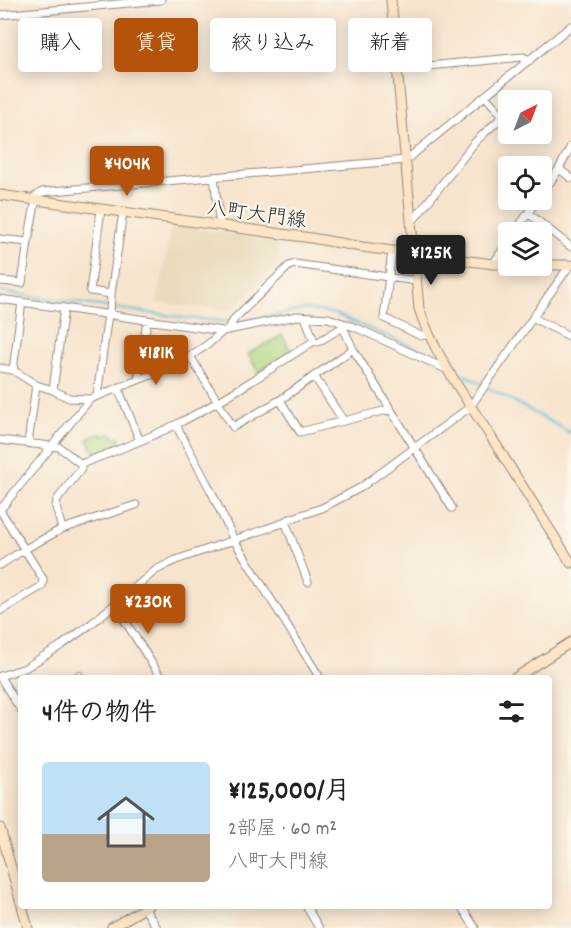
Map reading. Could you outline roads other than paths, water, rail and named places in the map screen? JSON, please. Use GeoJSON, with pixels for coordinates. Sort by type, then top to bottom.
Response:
{"type":"FeatureCollection","features":[{"type":"Feature","properties":{"kind":"street"},"geometry":{"type":"LineString","coordinates":[[0,15],[161,0]]}},
{"type":"Feature","properties":{"kind":"street"},"geometry":{"type":"LineString","coordinates":[[391,0],[393,18]]}},
{"type":"Feature","properties":{"kind":"street"},"geometry":{"type":"LineString","coordinates":[[0,281],[22,284],[34,199],[42,192],[406,160],[571,26]]}},
{"type":"Feature","properties":{"kind":"street"},"geometry":{"type":"LineString","coordinates":[[432,66],[523,57],[530,60]]}},
{"type":"Feature","properties":{"kind":"street"},"geometry":{"type":"LineString","coordinates":[[397,72],[419,309],[429,334],[470,407],[571,563]]}},
{"type":"Feature","properties":{"kind":"street"},"geometry":{"type":"LineString","coordinates":[[412,222],[475,142],[503,116],[484,96]]}},
{"type":"Feature","properties":{"kind":"street"},"geometry":{"type":"LineString","coordinates":[[552,179],[571,146]]}},
{"type":"Feature","properties":{"kind":"street"},"geometry":{"type":"LineString","coordinates":[[559,169],[571,178]]}},
{"type":"Feature","properties":{"kind":"street"},"geometry":{"type":"LineString","coordinates":[[214,177],[220,226]]}},
{"type":"Feature","properties":{"kind":"street","name":"八町大門線"},"geometry":{"type":"LineString","coordinates":[[0,195],[498,264]]}},
{"type":"Feature","properties":{"kind":"street"},"geometry":{"type":"LineString","coordinates":[[101,208],[90,291],[110,307],[147,320],[225,330],[297,316],[328,318],[342,325],[357,328],[449,371]]}},
{"type":"Feature","properties":{"kind":"street"},"geometry":{"type":"LineString","coordinates":[[522,222],[530,210]]}},
{"type":"Feature","properties":{"kind":"street"},"geometry":{"type":"LineString","coordinates":[[0,611],[42,586],[43,579],[0,510],[94,397],[110,307],[123,212]]}},
{"type":"Feature","properties":{"kind":"street"},"geometry":{"type":"LineString","coordinates":[[528,213],[571,247]]}},
{"type":"Feature","properties":{"kind":"street"},"geometry":{"type":"LineString","coordinates":[[0,239],[28,242]]}},
{"type":"Feature","properties":{"kind":"street"},"geometry":{"type":"LineString","coordinates":[[392,251],[384,318],[421,336],[429,334]]}},
{"type":"Feature","properties":{"kind":"street"},"geometry":{"type":"LineString","coordinates":[[493,264],[498,257]]}},
{"type":"Feature","properties":{"kind":"street"},"geometry":{"type":"LineString","coordinates":[[0,368],[13,370],[36,385],[69,398],[94,397],[176,365],[207,345],[289,267],[296,264],[417,281]]}},
{"type":"Feature","properties":{"kind":"street"},"geometry":{"type":"LineString","coordinates":[[552,264],[570,265]]}},
{"type":"Feature","properties":{"kind":"street"},"geometry":{"type":"LineString","coordinates":[[18,705],[0,676],[25,668],[45,657],[91,624],[156,570],[176,560],[322,508],[360,488],[470,407],[570,265]]}},
{"type":"Feature","properties":{"kind":"street"},"geometry":{"type":"LineString","coordinates":[[0,299],[64,308],[110,307]]}},
{"type":"Feature","properties":{"kind":"street"},"geometry":{"type":"LineString","coordinates":[[13,370],[22,302]]}},
{"type":"Feature","properties":{"kind":"street"},"geometry":{"type":"LineString","coordinates":[[53,390],[64,308]]}},
{"type":"Feature","properties":{"kind":"street"},"geometry":{"type":"LineString","coordinates":[[305,316],[314,341]]}},
{"type":"Feature","properties":{"kind":"street"},"geometry":{"type":"LineString","coordinates":[[533,318],[571,337]]}},
{"type":"Feature","properties":{"kind":"street"},"geometry":{"type":"LineString","coordinates":[[138,380],[147,320]]}},
{"type":"Feature","properties":{"kind":"street"},"geometry":{"type":"LineString","coordinates":[[81,464],[176,424],[314,341],[318,342],[342,325]]}},
{"type":"Feature","properties":{"kind":"street"},"geometry":{"type":"LineString","coordinates":[[342,325],[353,349],[452,508]]}},
{"type":"Feature","properties":{"kind":"street"},"geometry":{"type":"LineString","coordinates":[[190,356],[233,428],[280,400],[353,349]]}},
{"type":"Feature","properties":{"kind":"street"},"geometry":{"type":"LineString","coordinates":[[314,376],[343,420]]}},
{"type":"Feature","properties":{"kind":"street"},"geometry":{"type":"LineString","coordinates":[[28,443],[36,385]]}},
{"type":"Feature","properties":{"kind":"street"},"geometry":{"type":"LineString","coordinates":[[118,388],[140,441]]}},
{"type":"Feature","properties":{"kind":"street"},"geometry":{"type":"LineString","coordinates":[[280,400],[300,432],[391,409]]}},
{"type":"Feature","properties":{"kind":"street"},"geometry":{"type":"LineString","coordinates":[[176,424],[234,540],[318,675]]}},
{"type":"Feature","properties":{"kind":"street"},"geometry":{"type":"LineString","coordinates":[[0,440],[59,447],[81,464]]}},
{"type":"Feature","properties":{"kind":"street"},"geometry":{"type":"LineString","coordinates":[[62,529],[56,507],[57,500],[81,469],[81,464]]}},
{"type":"Feature","properties":{"kind":"street"},"geometry":{"type":"LineString","coordinates":[[0,564],[62,529],[136,505]]}},
{"type":"Feature","properties":{"kind":"street"},"geometry":{"type":"LineString","coordinates":[[285,521],[308,582]]}},
{"type":"Feature","properties":{"kind":"street"},"geometry":{"type":"LineString","coordinates":[[115,605],[159,675]]}},
{"type":"Feature","properties":{"kind":"street"},"geometry":{"type":"LineString","coordinates":[[520,675],[571,642]]}},
{"type":"Feature","properties":{"kind":"street"},"geometry":{"type":"LineString","coordinates":[[0,828],[18,894]]}},
{"type":"Feature","properties":{"kind":"street"},"geometry":{"type":"LineString","coordinates":[[22,909],[28,928]]}},
{"type":"Feature","properties":{"kind":"street"},"geometry":{"type":"LineString","coordinates":[[111,928],[142,909]]}},
{"type":"Feature","properties":{"kind":"street"},"geometry":{"type":"LineString","coordinates":[[146,909],[157,928]]}},
{"type":"Feature","properties":{"kind":"street"},"geometry":{"type":"LineString","coordinates":[[308,909],[319,928]]}},
{"type":"Feature","properties":{"kind":"street"},"geometry":{"type":"LineString","coordinates":[[463,909],[475,928]]}},
{"type":"Feature","properties":{"kind":"waterway"},"geometry":{"type":"LineString","coordinates":[[0,292],[229,322]]}},
{"type":"Feature","properties":{"kind":"waterway"},"geometry":{"type":"LineString","coordinates":[[235,323],[307,309],[335,314],[439,360]]}},
{"type":"Feature","properties":{"kind":"waterway"},"geometry":{"type":"LineString","coordinates":[[449,366],[571,433]]}}]}
